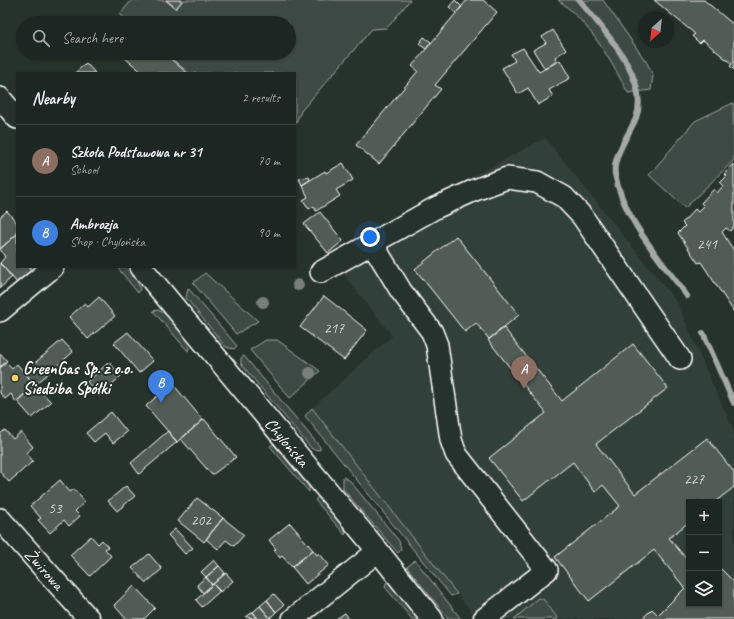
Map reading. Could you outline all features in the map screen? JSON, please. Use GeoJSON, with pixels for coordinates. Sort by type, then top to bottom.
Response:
{"type":"FeatureCollection","features":[{"type":"Feature","properties":{"kind":"street"},"geometry":{"type":"LineString","coordinates":[[0,98],[16,117]]}},
{"type":"Feature","properties":{"kind":"street"},"geometry":{"type":"LineString","coordinates":[[321,272],[435,208],[475,190],[507,178],[537,182],[564,197],[582,216],[680,359]]}},
{"type":"Feature","properties":{"kind":"street"},"geometry":{"type":"LineString","coordinates":[[372,243],[401,291],[432,332],[438,345],[450,440],[456,454],[547,570],[484,619]]}},
{"type":"Feature","properties":{"kind":"street"},"geometry":{"type":"LineString","coordinates":[[0,311],[52,268]]}},
{"type":"Feature","properties":{"kind":"street","name":"Chylońska"},"geometry":{"type":"LineString","coordinates":[[142,268],[378,551],[432,619]]}},
{"type":"Feature","properties":{"kind":"street","name":"Żwirowa"},"geometry":{"type":"LineString","coordinates":[[0,520],[89,619]]}},
{"type":"Feature","properties":{"kind":"street"},"geometry":{"type":"LineString","coordinates":[[293,619],[378,551]]}},
{"type":"Feature","properties":{"kind":"shaded area"},"geometry":{"type":"Polygon","coordinates":[[[132,0],[165,0],[176,9],[183,0],[410,0],[387,28],[372,29],[301,111],[296,123],[296,72],[188,72],[173,60],[296,60],[296,16],[122,16],[120,14],[132,0]]]}},
{"type":"Feature","properties":{"kind":"shaded area"},"geometry":{"type":"Polygon","coordinates":[[[558,0],[603,0],[647,63],[653,75],[651,90],[628,93],[598,42],[580,19],[558,0]]]}},
{"type":"Feature","properties":{"kind":"shaded area"},"geometry":{"type":"Polygon","coordinates":[[[733,103],[734,160],[685,208],[649,175],[695,121],[733,103]]]}},
{"type":"Feature","properties":{"kind":"shaded area"},"geometry":{"type":"Polygon","coordinates":[[[545,138],[678,304],[734,431],[734,619],[558,619],[544,600],[539,598],[514,619],[477,619],[312,408],[392,336],[328,254],[545,138]]]}},
{"type":"Feature","properties":{"kind":"shaded area"},"geometry":{"type":"Polygon","coordinates":[[[118,268],[126,268],[138,283],[140,289],[138,293],[118,268]]]}},
{"type":"Feature","properties":{"kind":"shaded area"},"geometry":{"type":"Polygon","coordinates":[[[205,273],[258,321],[236,334],[193,283],[205,273]]]}},
{"type":"Feature","properties":{"kind":"shaded area"},"geometry":{"type":"Polygon","coordinates":[[[188,288],[237,346],[234,349],[226,347],[186,298],[188,288]]]}},
{"type":"Feature","properties":{"kind":"shaded area"},"geometry":{"type":"Polygon","coordinates":[[[158,310],[167,316],[176,326],[189,347],[188,351],[153,311],[158,310]]]}},
{"type":"Feature","properties":{"kind":"shaded area"},"geometry":{"type":"Polygon","coordinates":[[[266,340],[277,340],[320,371],[290,398],[250,350],[266,340]]]}},
{"type":"Feature","properties":{"kind":"shaded area"},"geometry":{"type":"Polygon","coordinates":[[[244,356],[320,447],[320,450],[312,449],[241,364],[241,358],[244,356]]]}},
{"type":"Feature","properties":{"kind":"shaded area"},"geometry":{"type":"Polygon","coordinates":[[[312,408],[457,594],[451,596],[305,416],[312,408]]]}},
{"type":"Feature","properties":{"kind":"shaded area"},"geometry":{"type":"Polygon","coordinates":[[[274,444],[309,485],[309,492],[270,446],[274,444]]]}},
{"type":"Feature","properties":{"kind":"shaded area"},"geometry":{"type":"Polygon","coordinates":[[[343,477],[350,481],[399,541],[401,550],[398,553],[343,489],[343,477]]]}},
{"type":"Feature","properties":{"kind":"shaded area"},"geometry":{"type":"Polygon","coordinates":[[[319,496],[346,530],[345,535],[315,500],[319,496]]]}},
{"type":"Feature","properties":{"kind":"shaded area"},"geometry":{"type":"Polygon","coordinates":[[[415,560],[461,619],[448,618],[407,567],[415,560]]]}},
{"type":"Feature","properties":{"kind":"shaded area"},"geometry":{"type":"Polygon","coordinates":[[[390,581],[412,607],[417,619],[412,619],[385,587],[386,583],[390,581]]]}},
{"type":"Feature","properties":{"kind":"shaded area"},"geometry":{"type":"Polygon","coordinates":[[[539,598],[544,600],[558,619],[514,619],[539,598]]]}},
{"type":"Feature","properties":{"kind":"building"},"geometry":{"type":"Polygon","coordinates":[[[166,0],[183,0],[176,8],[166,0]]]}},
{"type":"Feature","properties":{"kind":"building"},"geometry":{"type":"Polygon","coordinates":[[[455,0],[462,7],[456,13],[449,7],[455,0]]]}},
{"type":"Feature","properties":{"kind":"building"},"geometry":{"type":"Polygon","coordinates":[[[467,0],[483,0],[497,12],[435,85],[441,89],[379,164],[356,145],[418,71],[412,66],[467,0]]]}},
{"type":"Feature","properties":{"kind":"building"},"geometry":{"type":"Polygon","coordinates":[[[654,0],[704,0],[734,25],[734,70],[730,66],[732,64],[703,40],[700,43],[696,40],[692,36],[695,34],[674,17],[674,12],[668,12],[654,0]]]}},
{"type":"Feature","properties":{"kind":"building"},"geometry":{"type":"Polygon","coordinates":[[[553,30],[566,50],[555,57],[557,61],[545,69],[533,50],[546,43],[542,37],[553,30]]]}},
{"type":"Feature","properties":{"kind":"building"},"geometry":{"type":"Polygon","coordinates":[[[424,37],[431,42],[426,49],[419,44],[424,37]]]}},
{"type":"Feature","properties":{"kind":"building"},"geometry":{"type":"Polygon","coordinates":[[[523,48],[539,72],[560,60],[570,78],[549,90],[553,96],[538,105],[528,88],[518,94],[502,68],[515,61],[511,54],[523,48]]]}},
{"type":"Feature","properties":{"kind":"building"},"geometry":{"type":"Polygon","coordinates":[[[127,60],[172,60],[186,72],[142,72],[127,60]]]}},
{"type":"Feature","properties":{"kind":"building"},"geometry":{"type":"Polygon","coordinates":[[[86,63],[94,72],[76,72],[86,63]]]}},
{"type":"Feature","properties":{"kind":"building"},"geometry":{"type":"Polygon","coordinates":[[[343,163],[353,180],[336,190],[340,196],[316,211],[314,206],[309,209],[303,200],[308,197],[302,185],[325,171],[326,173],[343,163]]]}},
{"type":"Feature","properties":{"kind":"building"},"geometry":{"type":"Polygon","coordinates":[[[734,164],[734,226],[730,231],[726,228],[722,232],[734,251],[734,312],[701,262],[698,263],[678,233],[685,226],[682,223],[695,209],[698,212],[704,206],[701,203],[714,189],[717,193],[723,186],[720,183],[727,176],[724,174],[734,164]]]}},
{"type":"Feature","properties":{"kind":"building"},"geometry":{"type":"Polygon","coordinates":[[[309,177],[310,180],[302,185],[299,179],[309,177]]]}},
{"type":"Feature","properties":{"kind":"building"},"geometry":{"type":"Polygon","coordinates":[[[7,211],[16,222],[16,235],[0,249],[0,217],[7,211]]]}},
{"type":"Feature","properties":{"kind":"building"},"geometry":{"type":"Polygon","coordinates":[[[320,212],[343,241],[328,253],[304,224],[320,212]]]}},
{"type":"Feature","properties":{"kind":"building"},"geometry":{"type":"Polygon","coordinates":[[[16,235],[16,268],[31,268],[30,269],[32,271],[18,284],[0,263],[5,257],[0,249],[16,235]]]}},
{"type":"Feature","properties":{"kind":"building"},"geometry":{"type":"Polygon","coordinates":[[[456,236],[519,315],[489,339],[476,323],[465,332],[415,269],[456,236]]]}},
{"type":"Feature","properties":{"kind":"building"},"geometry":{"type":"Polygon","coordinates":[[[0,263],[12,277],[0,288],[0,263]]]}},
{"type":"Feature","properties":{"kind":"building"},"geometry":{"type":"Polygon","coordinates":[[[324,296],[367,330],[344,360],[300,327],[324,296]]]}},
{"type":"Feature","properties":{"kind":"building"},"geometry":{"type":"Polygon","coordinates":[[[99,297],[115,316],[88,339],[69,317],[85,303],[88,307],[99,297]]]}},
{"type":"Feature","properties":{"kind":"building"},"geometry":{"type":"Polygon","coordinates":[[[504,328],[562,401],[633,344],[668,388],[596,444],[635,494],[707,438],[734,472],[734,487],[719,499],[686,499],[686,524],[669,538],[686,558],[686,607],[722,607],[722,570],[734,582],[734,619],[642,619],[652,609],[658,615],[685,588],[654,550],[589,601],[555,557],[620,506],[603,485],[595,492],[573,462],[523,501],[489,458],[546,413],[488,340],[504,328]]]}},
{"type":"Feature","properties":{"kind":"building"},"geometry":{"type":"Polygon","coordinates":[[[128,332],[153,361],[139,373],[114,343],[128,332]]]}},
{"type":"Feature","properties":{"kind":"building"},"geometry":{"type":"Polygon","coordinates":[[[62,340],[73,352],[35,385],[24,372],[62,340]]]}},
{"type":"Feature","properties":{"kind":"building"},"geometry":{"type":"Polygon","coordinates":[[[1,354],[7,361],[0,367],[0,355],[1,354]]]}},
{"type":"Feature","properties":{"kind":"building"},"geometry":{"type":"Polygon","coordinates":[[[109,362],[121,376],[99,396],[87,382],[109,362]]]}},
{"type":"Feature","properties":{"kind":"building","name":"GreenGas Sp. z o.o. Siedziba Spółki"},"geometry":{"type":"Polygon","coordinates":[[[6,363],[12,369],[17,364],[35,385],[16,402],[11,394],[5,399],[0,393],[0,368],[6,363]]]}},
{"type":"Feature","properties":{"kind":"building"},"geometry":{"type":"Polygon","coordinates":[[[172,383],[203,420],[177,442],[146,406],[172,383]]]}},
{"type":"Feature","properties":{"kind":"building"},"geometry":{"type":"Polygon","coordinates":[[[35,385],[51,402],[32,418],[17,401],[35,385]]]}},
{"type":"Feature","properties":{"kind":"building"},"geometry":{"type":"Polygon","coordinates":[[[111,412],[127,432],[113,443],[105,433],[94,442],[86,433],[111,412]]]}},
{"type":"Feature","properties":{"kind":"building"},"geometry":{"type":"Polygon","coordinates":[[[204,419],[236,457],[212,475],[181,439],[204,419]]]}},
{"type":"Feature","properties":{"kind":"building"},"geometry":{"type":"Polygon","coordinates":[[[5,430],[13,439],[21,432],[33,447],[26,453],[33,461],[9,482],[0,472],[0,434],[5,430]]]}},
{"type":"Feature","properties":{"kind":"building"},"geometry":{"type":"Polygon","coordinates":[[[168,431],[177,442],[139,474],[131,463],[168,431]]]}},
{"type":"Feature","properties":{"kind":"building"},"geometry":{"type":"Polygon","coordinates":[[[60,480],[70,492],[74,489],[85,502],[75,511],[80,516],[69,526],[64,520],[50,533],[38,520],[41,518],[30,506],[60,480]]]}},
{"type":"Feature","properties":{"kind":"building"},"geometry":{"type":"Polygon","coordinates":[[[126,486],[135,496],[117,511],[108,501],[126,486]]]}},
{"type":"Feature","properties":{"kind":"building"},"geometry":{"type":"Polygon","coordinates":[[[197,498],[223,518],[204,542],[178,521],[197,498]]]}},
{"type":"Feature","properties":{"kind":"building"},"geometry":{"type":"Polygon","coordinates":[[[223,518],[244,535],[234,546],[226,540],[218,549],[206,539],[223,518]]]}},
{"type":"Feature","properties":{"kind":"building"},"geometry":{"type":"Polygon","coordinates":[[[290,523],[313,550],[292,567],[282,556],[280,558],[274,550],[276,549],[269,540],[290,523]]]}},
{"type":"Feature","properties":{"kind":"building"},"geometry":{"type":"Polygon","coordinates":[[[175,529],[193,548],[185,554],[168,535],[175,529]]]}},
{"type":"Feature","properties":{"kind":"building"},"geometry":{"type":"Polygon","coordinates":[[[91,536],[98,544],[102,540],[108,547],[105,549],[111,556],[90,576],[70,555],[91,536]]]}},
{"type":"Feature","properties":{"kind":"building"},"geometry":{"type":"Polygon","coordinates":[[[313,550],[317,555],[319,553],[329,565],[306,584],[292,567],[313,550]]]}},
{"type":"Feature","properties":{"kind":"building"},"geometry":{"type":"Polygon","coordinates":[[[149,554],[162,569],[146,583],[132,568],[149,554]]]}},
{"type":"Feature","properties":{"kind":"building"},"geometry":{"type":"Polygon","coordinates":[[[214,560],[219,566],[206,577],[201,572],[214,560]]]}},
{"type":"Feature","properties":{"kind":"building"},"geometry":{"type":"Polygon","coordinates":[[[219,566],[225,573],[212,585],[206,577],[219,566]]]}},
{"type":"Feature","properties":{"kind":"building"},"geometry":{"type":"Polygon","coordinates":[[[226,573],[233,581],[220,592],[213,584],[226,573]]]}},
{"type":"Feature","properties":{"kind":"building"},"geometry":{"type":"Polygon","coordinates":[[[206,577],[212,585],[203,593],[197,585],[206,577]]]}},
{"type":"Feature","properties":{"kind":"building"},"geometry":{"type":"Polygon","coordinates":[[[213,584],[220,591],[202,607],[196,600],[213,584]]]}},
{"type":"Feature","properties":{"kind":"building"},"geometry":{"type":"Polygon","coordinates":[[[134,586],[155,608],[144,619],[126,619],[114,605],[134,586]]]}},
{"type":"Feature","properties":{"kind":"building"},"geometry":{"type":"Polygon","coordinates":[[[274,594],[284,605],[276,612],[267,600],[274,594]]]}},
{"type":"Feature","properties":{"kind":"building"},"geometry":{"type":"Polygon","coordinates":[[[267,600],[276,612],[270,618],[260,606],[267,600]]]}},
{"type":"Feature","properties":{"kind":"building"},"geometry":{"type":"Polygon","coordinates":[[[260,606],[270,618],[258,619],[253,612],[260,606]]]}},
{"type":"Feature","properties":{"kind":"building"},"geometry":{"type":"Polygon","coordinates":[[[253,612],[258,619],[246,617],[253,612]]]}},
{"type":"Feature","properties":{"kind":"building"},"geometry":{"type":"Polygon","coordinates":[[[345,613],[349,619],[336,619],[345,613]]]}},
{"type":"Feature","properties":{"kind":"waterway"},"geometry":{"type":"LineString","coordinates":[[579,0],[622,55],[631,71],[637,87],[639,103],[636,118],[616,160],[615,174],[619,191],[634,223],[687,296]]}},
{"type":"Feature","properties":{"kind":"waterway"},"geometry":{"type":"LineString","coordinates":[[703,333],[734,403]]}},
{"type":"Feature","properties":{"kind":"place","name":"GreenGas Sp. z o.o. Siedziba Spółki"},"geometry":{"type":"Point","coordinates":[15,378]}},
{"type":"Feature","properties":{"kind":"place","name":"Szkoła Podstawowa nr 31"},"geometry":{"type":"Point","coordinates":[524,389]}},
{"type":"Feature","properties":{"kind":"place","name":"Ambrozja"},"geometry":{"type":"Point","coordinates":[161,403]}}]}
